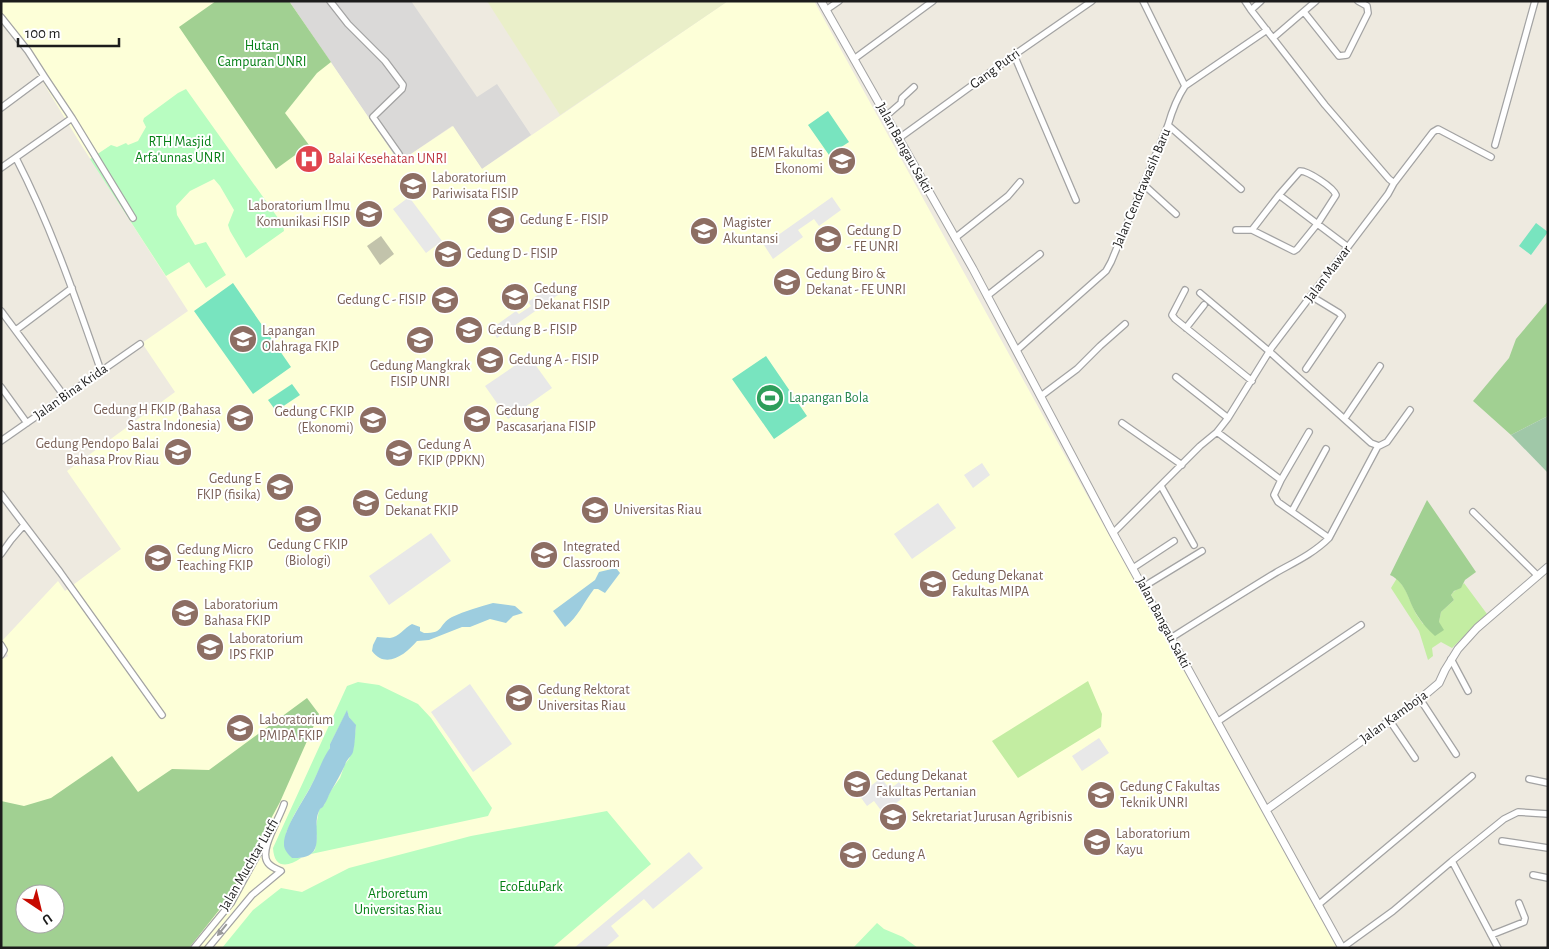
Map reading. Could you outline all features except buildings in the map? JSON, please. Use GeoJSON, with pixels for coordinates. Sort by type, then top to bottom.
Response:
{"type":"FeatureCollection","features":[{"type":"Feature","properties":{"kind":"street"},"geometry":{"type":"LineString","coordinates":[[330,1],[348,24],[385,61],[403,85],[402,89],[373,118],[399,154]]}},
{"type":"Feature","properties":{"kind":"street","name":"Jalan Bangau Sakti"},"geometry":{"type":"LineString","coordinates":[[821,1],[955,238],[1113,533],[1342,948]]}},
{"type":"Feature","properties":{"kind":"street"},"geometry":{"type":"LineString","coordinates":[[826,10],[838,1]]}},
{"type":"Feature","properties":{"kind":"street"},"geometry":{"type":"LineString","coordinates":[[854,59],[933,1]]}},
{"type":"Feature","properties":{"kind":"street","name":"Gang Putri"},"geometry":{"type":"LineString","coordinates":[[898,139],[1092,1]]}},
{"type":"Feature","properties":{"kind":"street"},"geometry":{"type":"LineString","coordinates":[[1143,1],[1185,86],[1267,30]]}},
{"type":"Feature","properties":{"kind":"street"},"geometry":{"type":"LineString","coordinates":[[1245,1],[1325,105],[1394,183]]}},
{"type":"Feature","properties":{"kind":"street"},"geometry":{"type":"LineString","coordinates":[[1251,10],[1261,1]]}},
{"type":"Feature","properties":{"kind":"street"},"geometry":{"type":"LineString","coordinates":[[1273,38],[1316,1]]}},
{"type":"Feature","properties":{"kind":"street"},"geometry":{"type":"LineString","coordinates":[[1304,12],[1339,56],[1348,55],[1368,13],[1367,6],[1358,1]]}},
{"type":"Feature","properties":{"kind":"street"},"geometry":{"type":"LineString","coordinates":[[1495,145],[1535,1]]}},
{"type":"Feature","properties":{"kind":"street"},"geometry":{"type":"LineString","coordinates":[[2,19],[28,51],[72,118],[133,218]]}},
{"type":"Feature","properties":{"kind":"street"},"geometry":{"type":"LineString","coordinates":[[1014,55],[1076,200]]}},
{"type":"Feature","properties":{"kind":"street"},"geometry":{"type":"LineString","coordinates":[[1,108],[44,76]]}},
{"type":"Feature","properties":{"kind":"street","name":"Jalan Cendrawasih Baru"},"geometry":{"type":"LineString","coordinates":[[1016,350],[1106,271],[1144,184],[1179,96],[1185,86]]}},
{"type":"Feature","properties":{"kind":"street"},"geometry":{"type":"LineString","coordinates":[[886,116],[901,103],[902,98],[914,87]]}},
{"type":"Feature","properties":{"kind":"street"},"geometry":{"type":"LineString","coordinates":[[1,168],[72,118]]}},
{"type":"Feature","properties":{"kind":"street"},"geometry":{"type":"LineString","coordinates":[[1168,125],[1241,189]]}},
{"type":"Feature","properties":{"kind":"street","name":"Jalan Mawar"},"geometry":{"type":"LineString","coordinates":[[1113,533],[1217,432],[1270,352],[1433,132],[1438,128],[1491,157]]}},
{"type":"Feature","properties":{"kind":"street"},"geometry":{"type":"LineString","coordinates":[[16,158],[57,248],[100,372]]}},
{"type":"Feature","properties":{"kind":"street"},"geometry":{"type":"LineString","coordinates":[[1236,230],[1252,230],[1294,251],[1318,223],[1335,197],[1336,192],[1334,189],[1302,171],[1278,195],[1252,230]]}},
{"type":"Feature","properties":{"kind":"street"},"geometry":{"type":"LineString","coordinates":[[955,238],[1008,196],[1020,182]]}},
{"type":"Feature","properties":{"kind":"street"},"geometry":{"type":"LineString","coordinates":[[1144,184],[1176,214]]}},
{"type":"Feature","properties":{"kind":"street"},"geometry":{"type":"LineString","coordinates":[[1278,195],[1348,247]]}},
{"type":"Feature","properties":{"kind":"street"},"geometry":{"type":"LineString","coordinates":[[986,296],[1040,254]]}},
{"type":"Feature","properties":{"kind":"street"},"geometry":{"type":"LineString","coordinates":[[16,330],[72,288]]}},
{"type":"Feature","properties":{"kind":"street"},"geometry":{"type":"LineString","coordinates":[[1185,290],[1172,315],[1252,380]]}},
{"type":"Feature","properties":{"kind":"street"},"geometry":{"type":"LineString","coordinates":[[1200,293],[1270,352],[1371,443],[1378,446]]}},
{"type":"Feature","properties":{"kind":"street"},"geometry":{"type":"LineString","coordinates":[[1306,369],[1342,316],[1340,312],[1311,296]]}},
{"type":"Feature","properties":{"kind":"street"},"geometry":{"type":"LineString","coordinates":[[1186,328],[1204,305]]}},
{"type":"Feature","properties":{"kind":"street"},"geometry":{"type":"LineString","coordinates":[[1,310],[65,397]]}},
{"type":"Feature","properties":{"kind":"street"},"geometry":{"type":"LineString","coordinates":[[1,324],[8,319]]}},
{"type":"Feature","properties":{"kind":"street"},"geometry":{"type":"LineString","coordinates":[[1041,396],[1077,369],[1125,324]]}},
{"type":"Feature","properties":{"kind":"street","name":"Jalan Bina Krida"},"geometry":{"type":"LineString","coordinates":[[1,441],[140,344]]}},
{"type":"Feature","properties":{"kind":"street"},"geometry":{"type":"LineString","coordinates":[[1345,418],[1380,366]]}},
{"type":"Feature","properties":{"kind":"street"},"geometry":{"type":"LineString","coordinates":[[1176,377],[1228,418]]}},
{"type":"Feature","properties":{"kind":"street"},"geometry":{"type":"LineString","coordinates":[[1,387],[27,423]]}},
{"type":"Feature","properties":{"kind":"street"},"geometry":{"type":"LineString","coordinates":[[1171,638],[1279,571],[1299,561],[1323,544],[1378,446],[1387,442],[1410,410]]}},
{"type":"Feature","properties":{"kind":"street"},"geometry":{"type":"LineString","coordinates":[[1122,423],[1182,465]]}},
{"type":"Feature","properties":{"kind":"street"},"geometry":{"type":"LineString","coordinates":[[1217,432],[1280,480]]}},
{"type":"Feature","properties":{"kind":"street"},"geometry":{"type":"LineString","coordinates":[[1309,432],[1280,480],[1274,497],[1278,502],[1328,538]]}},
{"type":"Feature","properties":{"kind":"street"},"geometry":{"type":"LineString","coordinates":[[1292,511],[1326,450]]}},
{"type":"Feature","properties":{"kind":"street"},"geometry":{"type":"LineString","coordinates":[[1161,486],[1194,545]]}},
{"type":"Feature","properties":{"kind":"street"},"geometry":{"type":"LineString","coordinates":[[1,494],[60,572],[162,715]]}},
{"type":"Feature","properties":{"kind":"street"},"geometry":{"type":"LineString","coordinates":[[1473,512],[1538,576]]}},
{"type":"Feature","properties":{"kind":"street"},"geometry":{"type":"LineString","coordinates":[[1,554],[24,525]]}},
{"type":"Feature","properties":{"kind":"street"},"geometry":{"type":"LineString","coordinates":[[1133,568],[1174,541]]}},
{"type":"Feature","properties":{"kind":"street"},"geometry":{"type":"LineString","coordinates":[[1144,587],[1202,551]]}},
{"type":"Feature","properties":{"kind":"street","name":"Jalan Kamboja"},"geometry":{"type":"LineString","coordinates":[[1266,810],[1420,699],[1439,683],[1451,659],[1466,639],[1548,567]]}},
{"type":"Feature","properties":{"kind":"street"},"geometry":{"type":"LineString","coordinates":[[1217,722],[1361,625]]}},
{"type":"Feature","properties":{"kind":"street"},"geometry":{"type":"LineString","coordinates":[[1,644],[4,650],[1,655]]}},
{"type":"Feature","properties":{"kind":"street"},"geometry":{"type":"LineString","coordinates":[[1451,659],[1468,691]]}},
{"type":"Feature","properties":{"kind":"street"},"geometry":{"type":"LineString","coordinates":[[1420,699],[1456,754]]}},
{"type":"Feature","properties":{"kind":"street"},"geometry":{"type":"LineString","coordinates":[[1390,721],[1415,758]]}},
{"type":"Feature","properties":{"kind":"street"},"geometry":{"type":"LineString","coordinates":[[1318,904],[1472,776]]}},
{"type":"Feature","properties":{"kind":"street"},"geometry":{"type":"LineString","coordinates":[[1529,779],[1548,783]]}},
{"type":"Feature","properties":{"kind":"street","name":"Jalan Muchtar Lutfi"},"geometry":{"type":"LineString","coordinates":[[194,948],[235,895],[284,804],[264,854],[268,864],[281,871],[252,895],[208,948]]}},
{"type":"Feature","properties":{"kind":"street"},"geometry":{"type":"LineString","coordinates":[[1342,948],[1393,911],[1452,860],[1504,819],[1518,812],[1548,814]]}},
{"type":"Feature","properties":{"kind":"street"},"geometry":{"type":"LineString","coordinates":[[1502,841],[1548,848]]}},
{"type":"Feature","properties":{"kind":"street"},"geometry":{"type":"LineString","coordinates":[[1452,860],[1498,948]]}},
{"type":"Feature","properties":{"kind":"street"},"geometry":{"type":"LineString","coordinates":[[1533,875],[1548,878]]}},
{"type":"Feature","properties":{"kind":"street"},"geometry":{"type":"LineString","coordinates":[[1492,935],[1524,922],[1525,918],[1520,903]]}},
{"type":"Feature","properties":{"kind":"shaded area","name":"Universitas Riau"},"geometry":{"type":"Polygon","coordinates":[[[1,1],[289,1],[399,162],[453,126],[482,169],[728,1],[814,1],[1337,948],[1,948],[1,660],[8,656],[2,641],[58,581],[65,591],[121,549],[67,471],[175,392],[142,343],[188,311],[80,143],[2,15],[1,1]]]}},
{"type":"Feature","properties":{"kind":"shaded area"},"geometry":{"type":"Polygon","coordinates":[[[289,1],[411,1],[477,97],[497,84],[531,135],[482,169],[452,126],[399,162],[289,1]]]}},
{"type":"Feature","properties":{"kind":"shaded area"},"geometry":{"type":"Polygon","coordinates":[[[487,1],[728,1],[560,115],[487,1]]]}},
{"type":"Feature","properties":{"kind":"shaded area"},"geometry":{"type":"Polygon","coordinates":[[[409,197],[442,241],[426,253],[393,209],[409,197]]]}},
{"type":"Feature","properties":{"kind":"shaded area"},"geometry":{"type":"Polygon","coordinates":[[[832,197],[841,210],[819,226],[814,219],[798,230],[803,237],[773,259],[764,245],[832,197]]]}},
{"type":"Feature","properties":{"kind":"shaded area"},"geometry":{"type":"Polygon","coordinates":[[[381,236],[394,254],[380,265],[367,246],[381,236]]]}},
{"type":"Feature","properties":{"kind":"shaded area"},"geometry":{"type":"Polygon","coordinates":[[[551,285],[558,295],[497,338],[491,329],[516,311],[519,314],[531,306],[528,302],[551,285]]]}},
{"type":"Feature","properties":{"kind":"shaded area"},"geometry":{"type":"Polygon","coordinates":[[[529,356],[552,388],[508,419],[485,386],[529,356]]]}},
{"type":"Feature","properties":{"kind":"shaded area"},"geometry":{"type":"Polygon","coordinates":[[[1548,416],[1548,473],[1511,435],[1548,416]]]}},
{"type":"Feature","properties":{"kind":"shaded area"},"geometry":{"type":"Polygon","coordinates":[[[982,463],[990,475],[973,488],[964,475],[982,463]]]}},
{"type":"Feature","properties":{"kind":"shaded area"},"geometry":{"type":"Polygon","coordinates":[[[938,503],[956,528],[912,559],[894,534],[938,503]]]}},
{"type":"Feature","properties":{"kind":"shaded area"},"geometry":{"type":"Polygon","coordinates":[[[431,533],[451,561],[389,605],[369,576],[431,533]]]}},
{"type":"Feature","properties":{"kind":"shaded area"},"geometry":{"type":"Polygon","coordinates":[[[470,684],[512,744],[473,772],[431,712],[470,684]]]}},
{"type":"Feature","properties":{"kind":"shaded area"},"geometry":{"type":"Polygon","coordinates":[[[1099,738],[1109,753],[1082,771],[1072,756],[1099,738]]]}},
{"type":"Feature","properties":{"kind":"shaded area"},"geometry":{"type":"Polygon","coordinates":[[[881,778],[890,789],[899,782],[908,794],[883,813],[874,801],[867,806],[859,795],[881,778]]]}},
{"type":"Feature","properties":{"kind":"shaded area"},"geometry":{"type":"Polygon","coordinates":[[[689,852],[703,868],[653,909],[644,899],[611,926],[619,936],[605,948],[574,948],[689,852]]]}},
{"type":"Feature","properties":{"kind":"green space","name":"Hutan Campuran UNRI"},"geometry":{"type":"Polygon","coordinates":[[[216,1],[289,1],[331,62],[317,73],[285,113],[309,145],[276,169],[179,27],[216,1]]]}},
{"type":"Feature","properties":{"kind":"green space","name":"RTH Masjid Arfa'unnas UNRI"},"geometry":{"type":"Polygon","coordinates":[[[186,89],[283,225],[284,231],[246,258],[230,231],[228,225],[234,210],[220,186],[214,179],[190,191],[176,206],[177,215],[195,245],[206,242],[226,275],[206,288],[189,262],[166,276],[90,159],[111,145],[117,147],[138,141],[146,127],[143,121],[144,118],[186,89]]]}},
{"type":"Feature","properties":{"kind":"green space"},"geometry":{"type":"Polygon","coordinates":[[[828,111],[849,142],[829,155],[808,125],[828,111]]]}},
{"type":"Feature","properties":{"kind":"green space"},"geometry":{"type":"Polygon","coordinates":[[[1536,223],[1548,232],[1531,255],[1519,246],[1536,223]]]}},
{"type":"Feature","properties":{"kind":"green space","name":"Lapangan Olahraga FKIP"},"geometry":{"type":"Polygon","coordinates":[[[233,283],[291,367],[253,394],[194,311],[233,283]]]}},
{"type":"Feature","properties":{"kind":"green space"},"geometry":{"type":"Polygon","coordinates":[[[1548,301],[1548,416],[1511,435],[1473,401],[1509,358],[1516,339],[1548,301]]]}},
{"type":"Feature","properties":{"kind":"green space","name":"Lapangan Bola"},"geometry":{"type":"Polygon","coordinates":[[[766,356],[807,416],[774,439],[732,379],[766,356]]]}},
{"type":"Feature","properties":{"kind":"green space"},"geometry":{"type":"Polygon","coordinates":[[[292,384],[300,395],[276,411],[268,400],[292,384]]]}},
{"type":"Feature","properties":{"kind":"green space"},"geometry":{"type":"Polygon","coordinates":[[[1427,500],[1476,572],[1465,580],[1461,588],[1454,591],[1451,595],[1454,600],[1441,612],[1439,622],[1444,630],[1435,636],[1419,618],[1404,587],[1396,578],[1390,575],[1427,500]]]}},
{"type":"Feature","properties":{"kind":"green space"},"geometry":{"type":"Polygon","coordinates":[[[1397,578],[1405,589],[1416,614],[1423,624],[1439,622],[1441,612],[1454,600],[1451,595],[1464,583],[1487,614],[1452,648],[1441,642],[1432,648],[1433,656],[1428,660],[1419,631],[1391,588],[1397,578]]]}},
{"type":"Feature","properties":{"kind":"green space"},"geometry":{"type":"Polygon","coordinates":[[[1088,681],[1102,714],[1101,727],[1018,778],[992,741],[1088,681]]]}},
{"type":"Feature","properties":{"kind":"green space"},"geometry":{"type":"Polygon","coordinates":[[[358,682],[379,685],[418,704],[431,718],[492,808],[488,816],[311,854],[315,850],[317,836],[315,832],[319,810],[340,778],[353,750],[356,726],[347,711],[286,833],[292,858],[301,858],[286,865],[279,863],[274,855],[273,848],[347,686],[358,682]]]}},
{"type":"Feature","properties":{"kind":"green space"},"geometry":{"type":"Polygon","coordinates":[[[307,698],[319,714],[280,802],[227,900],[189,948],[1,948],[1,801],[24,806],[51,798],[112,756],[138,792],[172,769],[209,770],[307,698]]]}},
{"type":"Feature","properties":{"kind":"green space","name":"EcoEduPark"},"geometry":{"type":"Polygon","coordinates":[[[607,811],[651,864],[552,948],[222,948],[253,910],[281,888],[302,892],[349,868],[471,836],[607,811]]]}},
{"type":"Feature","properties":{"kind":"green space"},"geometry":{"type":"Polygon","coordinates":[[[877,923],[884,929],[903,937],[918,948],[853,948],[877,923]]]}},
{"type":"Feature","properties":{"kind":"water"},"geometry":{"type":"Polygon","coordinates":[[[616,568],[620,573],[605,593],[594,589],[577,614],[565,627],[553,611],[595,580],[599,572],[616,568]]]}},
{"type":"Feature","properties":{"kind":"water"},"geometry":{"type":"Polygon","coordinates":[[[493,603],[515,606],[523,613],[513,616],[506,623],[490,619],[470,627],[462,627],[429,640],[417,641],[402,655],[389,660],[378,657],[372,651],[377,637],[393,637],[412,624],[420,627],[420,631],[424,633],[436,632],[452,617],[493,603]]]}},
{"type":"Feature","properties":{"kind":"water"},"geometry":{"type":"Polygon","coordinates":[[[347,710],[349,717],[356,725],[353,752],[317,816],[316,843],[313,852],[306,857],[292,858],[284,847],[287,831],[330,748],[330,744],[347,710]]]}},
{"type":"Feature","properties":{"kind":"place","name":"Balai Kesehatan UNRI"},"geometry":{"type":"Point","coordinates":[309,159]}},
{"type":"Feature","properties":{"kind":"place","name":"BEM Fakultas Ekonomi"},"geometry":{"type":"Point","coordinates":[842,161]}},
{"type":"Feature","properties":{"kind":"place","name":"Laboratorium Pariwisata FISIP"},"geometry":{"type":"Point","coordinates":[413,186]}},
{"type":"Feature","properties":{"kind":"place","name":"Laboratorium Ilmu Komunikasi FISIP"},"geometry":{"type":"Point","coordinates":[369,214]}},
{"type":"Feature","properties":{"kind":"place","name":"Gedung E - FISIP"},"geometry":{"type":"Point","coordinates":[501,220]}},
{"type":"Feature","properties":{"kind":"place","name":"Magister Akuntansi"},"geometry":{"type":"Point","coordinates":[704,231]}},
{"type":"Feature","properties":{"kind":"place","name":"Gedung D - FE UNRI"},"geometry":{"type":"Point","coordinates":[828,239]}},
{"type":"Feature","properties":{"kind":"place","name":"Gedung D - FISIP"},"geometry":{"type":"Point","coordinates":[448,254]}},
{"type":"Feature","properties":{"kind":"place","name":"Gedung Biro & Dekanat - FE UNRI"},"geometry":{"type":"Point","coordinates":[787,282]}},
{"type":"Feature","properties":{"kind":"place","name":"Gedung Dekanat FISIP"},"geometry":{"type":"Point","coordinates":[515,297]}},
{"type":"Feature","properties":{"kind":"place","name":"Gedung C - FISIP"},"geometry":{"type":"Point","coordinates":[445,300]}},
{"type":"Feature","properties":{"kind":"place","name":"Gedung B - FISIP"},"geometry":{"type":"Point","coordinates":[469,330]}},
{"type":"Feature","properties":{"kind":"place","name":"Lapangan Olahraga FKIP"},"geometry":{"type":"Point","coordinates":[243,339]}},
{"type":"Feature","properties":{"kind":"place","name":"Gedung Mangkrak FISIP UNRI"},"geometry":{"type":"Point","coordinates":[420,340]}},
{"type":"Feature","properties":{"kind":"place","name":"Gedung A - FISIP"},"geometry":{"type":"Point","coordinates":[490,360]}},
{"type":"Feature","properties":{"kind":"place","name":"Lapangan Bola"},"geometry":{"type":"Point","coordinates":[770,398]}},
{"type":"Feature","properties":{"kind":"place","name":"Gedung H FKIP (Bahasa Sastra Indonesia)"},"geometry":{"type":"Point","coordinates":[240,418]}},
{"type":"Feature","properties":{"kind":"place","name":"Gedung Pascasarjana FISIP"},"geometry":{"type":"Point","coordinates":[477,419]}},
{"type":"Feature","properties":{"kind":"place","name":"Gedung C FKIP (Ekonomi)"},"geometry":{"type":"Point","coordinates":[373,420]}},
{"type":"Feature","properties":{"kind":"place","name":"Gedung Pendopo Balai Bahasa Prov Riau"},"geometry":{"type":"Point","coordinates":[178,452]}},
{"type":"Feature","properties":{"kind":"place","name":"Gedung A FKIP (PPKN)"},"geometry":{"type":"Point","coordinates":[399,453]}},
{"type":"Feature","properties":{"kind":"place","name":"Gedung E FKIP (fisika)"},"geometry":{"type":"Point","coordinates":[280,487]}},
{"type":"Feature","properties":{"kind":"place","name":"Gedung Dekanat FKIP"},"geometry":{"type":"Point","coordinates":[366,503]}},
{"type":"Feature","properties":{"kind":"place","name":"Universitas Riau"},"geometry":{"type":"Point","coordinates":[595,510]}},
{"type":"Feature","properties":{"kind":"place","name":"Gedung C FKIP (Biologi)"},"geometry":{"type":"Point","coordinates":[308,519]}},
{"type":"Feature","properties":{"kind":"place","name":"Integrated Classroom"},"geometry":{"type":"Point","coordinates":[544,555]}},
{"type":"Feature","properties":{"kind":"place","name":"Gedung Micro Teaching FKIP"},"geometry":{"type":"Point","coordinates":[158,558]}},
{"type":"Feature","properties":{"kind":"place","name":"Gedung Dekanat Fakultas MIPA"},"geometry":{"type":"Point","coordinates":[933,584]}},
{"type":"Feature","properties":{"kind":"place","name":"Laboratorium Bahasa FKIP"},"geometry":{"type":"Point","coordinates":[185,613]}},
{"type":"Feature","properties":{"kind":"place","name":"Laboratorium IPS FKIP"},"geometry":{"type":"Point","coordinates":[210,647]}},
{"type":"Feature","properties":{"kind":"place","name":"Gedung Rektorat Universitas Riau"},"geometry":{"type":"Point","coordinates":[519,698]}},
{"type":"Feature","properties":{"kind":"place","name":"Laboratorium PMIPA FKIP"},"geometry":{"type":"Point","coordinates":[240,728]}},
{"type":"Feature","properties":{"kind":"place","name":"Gedung Dekanat Fakultas Pertanian"},"geometry":{"type":"Point","coordinates":[857,784]}},
{"type":"Feature","properties":{"kind":"place","name":"Gedung C Fakultas Teknik UNRI"},"geometry":{"type":"Point","coordinates":[1101,795]}},
{"type":"Feature","properties":{"kind":"place","name":"Sekretariat Jurusan Agribisnis"},"geometry":{"type":"Point","coordinates":[893,817]}},
{"type":"Feature","properties":{"kind":"place","name":"Laboratorium Kayu"},"geometry":{"type":"Point","coordinates":[1097,842]}},
{"type":"Feature","properties":{"kind":"place","name":"Gedung A"},"geometry":{"type":"Point","coordinates":[853,855]}},
{"type":"Feature","properties":{"kind":"park label","name":"Arboretum Universitas Riau"},"geometry":{"type":"Point","coordinates":[398,902]}}]}
